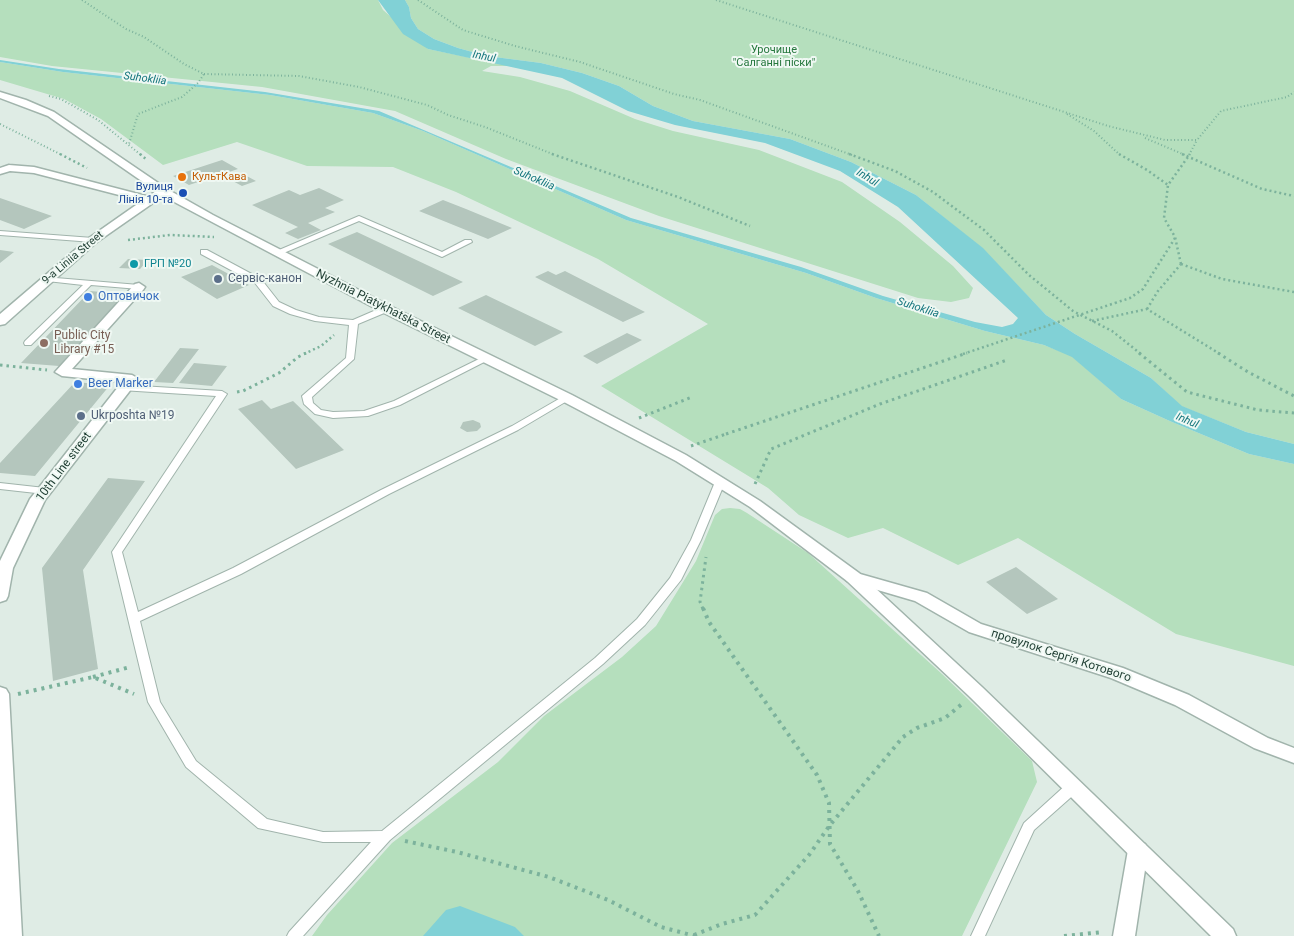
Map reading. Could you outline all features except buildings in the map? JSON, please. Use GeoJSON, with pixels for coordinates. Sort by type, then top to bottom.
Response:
{"type":"FeatureCollection","features":[{"type":"Feature","properties":{"kind":"street","name":"Nyzhnia Piatykhatska Street"},"geometry":{"type":"LineString","coordinates":[[0,95],[51,114],[162,191],[240,234],[386,310],[567,398],[681,458],[755,504],[853,578],[976,692],[1225,936]]}},
{"type":"Feature","properties":{"kind":"street"},"geometry":{"type":"LineString","coordinates":[[3,169],[34,170],[150,200]]}},
{"type":"Feature","properties":{"kind":"street","name":"9-a Liniia Street"},"geometry":{"type":"LineString","coordinates":[[0,322],[93,240],[162,191]]}},
{"type":"Feature","properties":{"kind":"street"},"geometry":{"type":"LineString","coordinates":[[62,372],[139,287]]}},
{"type":"Feature","properties":{"kind":"street"},"geometry":{"type":"LineString","coordinates":[[62,372],[132,378],[124,388]]}},
{"type":"Feature","properties":{"kind":"street","name":"10th Line street"},"geometry":{"type":"LineString","coordinates":[[0,596],[5,568],[38,499],[124,388]]}},
{"type":"Feature","properties":{"kind":"street","name":"провулок Сергія Котового"},"geometry":{"type":"LineString","coordinates":[[853,578],[878,583],[921,597],[975,628],[1117,672],[1182,700],[1261,743],[1294,756]]}},
{"type":"Feature","properties":{"kind":"street"},"geometry":{"type":"LineString","coordinates":[[0,694],[10,936]]}},
{"type":"Feature","properties":{"kind":"street"},"geometry":{"type":"LineString","coordinates":[[1124,934],[1138,850]]}},
{"type":"Feature","properties":{"kind":"lane"},"geometry":{"type":"LineString","coordinates":[[276,253],[359,218],[442,255],[468,242]]}},
{"type":"Feature","properties":{"kind":"lane"},"geometry":{"type":"LineString","coordinates":[[0,232],[93,240]]}},
{"type":"Feature","properties":{"kind":"lane"},"geometry":{"type":"LineString","coordinates":[[204,252],[258,281],[276,304],[292,312],[318,319],[354,323],[386,310]]}},
{"type":"Feature","properties":{"kind":"lane"},"geometry":{"type":"LineString","coordinates":[[47,279],[139,287]]}},
{"type":"Feature","properties":{"kind":"lane"},"geometry":{"type":"LineString","coordinates":[[28,343],[89,283]]}},
{"type":"Feature","properties":{"kind":"lane"},"geometry":{"type":"LineString","coordinates":[[354,323],[350,359],[307,396],[309,404],[318,412],[333,415],[365,414],[389,406],[486,359]]}},
{"type":"Feature","properties":{"kind":"lane"},"geometry":{"type":"LineString","coordinates":[[124,388],[222,394]]}},
{"type":"Feature","properties":{"kind":"lane"},"geometry":{"type":"LineString","coordinates":[[222,394],[117,552],[154,702],[191,764],[263,824],[323,837],[385,836]]}},
{"type":"Feature","properties":{"kind":"lane"},"geometry":{"type":"LineString","coordinates":[[133,619],[237,571],[385,492],[515,428],[567,398]]}},
{"type":"Feature","properties":{"kind":"lane"},"geometry":{"type":"LineString","coordinates":[[294,936],[385,836],[599,661],[641,622],[675,580],[696,540],[720,482]]}},
{"type":"Feature","properties":{"kind":"lane"},"geometry":{"type":"LineString","coordinates":[[0,486],[45,491]]}},
{"type":"Feature","properties":{"kind":"lane"},"geometry":{"type":"LineString","coordinates":[[978,936],[1030,827],[1073,787]]}},
{"type":"Feature","properties":{"kind":"path"},"geometry":{"type":"LineString","coordinates":[[82,0],[126,29],[144,37],[177,60],[204,74],[300,76],[359,87],[426,105],[561,158],[678,197],[750,226]]}},
{"type":"Feature","properties":{"kind":"path"},"geometry":{"type":"LineString","coordinates":[[418,0],[463,30],[515,46],[580,62],[674,94],[700,100],[894,171],[932,192],[984,230],[1029,275],[1073,311],[1112,331],[1187,392],[1258,410],[1294,413]]}},
{"type":"Feature","properties":{"kind":"path"},"geometry":{"type":"LineString","coordinates":[[716,0],[1135,134],[1262,189],[1294,196]]}},
{"type":"Feature","properties":{"kind":"path"},"geometry":{"type":"LineString","coordinates":[[129,144],[138,114],[182,97],[198,83],[204,74]]}},
{"type":"Feature","properties":{"kind":"path"},"geometry":{"type":"LineString","coordinates":[[1181,264],[1175,237],[1164,218],[1168,184],[1197,140],[1221,111],[1287,97],[1294,92]]}},
{"type":"Feature","properties":{"kind":"path"},"geometry":{"type":"LineString","coordinates":[[1062,111],[1094,130],[1123,158],[1147,170],[1168,184]]}},
{"type":"Feature","properties":{"kind":"path"},"geometry":{"type":"LineString","coordinates":[[0,124],[92,170]]}},
{"type":"Feature","properties":{"kind":"path"},"geometry":{"type":"LineString","coordinates":[[1135,134],[1165,140],[1197,140]]}},
{"type":"Feature","properties":{"kind":"path"},"geometry":{"type":"LineString","coordinates":[[128,240],[170,235],[194,238],[240,234]]}},
{"type":"Feature","properties":{"kind":"path"},"geometry":{"type":"LineString","coordinates":[[688,447],[1130,298],[1143,289],[1175,237]]}},
{"type":"Feature","properties":{"kind":"path"},"geometry":{"type":"LineString","coordinates":[[1147,310],[1158,292],[1181,264]]}},
{"type":"Feature","properties":{"kind":"path"},"geometry":{"type":"LineString","coordinates":[[1181,264],[1222,279],[1294,292]]}},
{"type":"Feature","properties":{"kind":"path"},"geometry":{"type":"LineString","coordinates":[[1092,321],[1147,310],[1248,372],[1294,396]]}},
{"type":"Feature","properties":{"kind":"path"},"geometry":{"type":"LineString","coordinates":[[222,394],[243,391],[279,373],[298,357],[321,346],[354,323]]}},
{"type":"Feature","properties":{"kind":"path"},"geometry":{"type":"LineString","coordinates":[[755,504],[753,487],[771,449],[880,404],[1008,360]]}},
{"type":"Feature","properties":{"kind":"path"},"geometry":{"type":"LineString","coordinates":[[0,365],[62,372]]}},
{"type":"Feature","properties":{"kind":"path"},"geometry":{"type":"LineString","coordinates":[[636,419],[692,397]]}},
{"type":"Feature","properties":{"kind":"path"},"geometry":{"type":"LineString","coordinates":[[696,540],[706,558],[700,602],[706,615],[729,652],[817,775],[829,803],[830,844],[858,891],[879,936]]}},
{"type":"Feature","properties":{"kind":"path"},"geometry":{"type":"LineString","coordinates":[[0,698],[93,677],[143,663]]}},
{"type":"Feature","properties":{"kind":"path"},"geometry":{"type":"LineString","coordinates":[[93,677],[154,702]]}},
{"type":"Feature","properties":{"kind":"path"},"geometry":{"type":"LineString","coordinates":[[385,836],[457,852],[549,877],[608,900],[661,926],[695,936],[722,924],[755,915],[809,855],[830,825],[903,737],[917,728],[945,718],[976,692]]}},
{"type":"Feature","properties":{"kind":"path"},"geometry":{"type":"LineString","coordinates":[[1064,936],[1124,934]]}},
{"type":"Feature","properties":{"kind":"green space"},"geometry":{"type":"Polygon","coordinates":[[[0,0],[378,0],[383,10],[428,49],[510,66],[491,66],[482,71],[520,77],[570,91],[635,119],[673,131],[759,150],[842,182],[900,222],[953,266],[973,288],[969,298],[951,302],[918,298],[659,216],[506,159],[395,111],[262,87],[52,66],[0,57],[0,0]]]}},
{"type":"Feature","properties":{"kind":"green space","name":"Урочище \"Салганні піски\""},"geometry":{"type":"Polygon","coordinates":[[[405,0],[1294,0],[1294,444],[1246,432],[1181,406],[1151,378],[1046,315],[983,249],[916,195],[851,162],[790,139],[693,121],[653,106],[619,86],[582,73],[541,63],[487,56],[458,48],[434,39],[418,29],[411,18],[409,7],[405,0]]]}},
{"type":"Feature","properties":{"kind":"green space"},"geometry":{"type":"Polygon","coordinates":[[[0,62],[63,72],[270,95],[373,113],[423,131],[626,220],[806,273],[876,298],[985,331],[1044,345],[1072,356],[1121,399],[1249,454],[1294,464],[1294,666],[1176,634],[1018,538],[958,565],[883,528],[848,538],[799,515],[768,488],[601,386],[708,324],[598,259],[456,192],[393,167],[307,166],[237,142],[163,165],[101,119],[64,99],[0,80],[0,62]]]}},
{"type":"Feature","properties":{"kind":"green space"},"geometry":{"type":"Polygon","coordinates":[[[722,509],[740,509],[747,513],[808,553],[942,674],[1032,761],[1037,782],[962,936],[312,936],[327,915],[392,843],[498,762],[544,716],[622,657],[656,626],[696,561],[715,515],[722,509]]]}},
{"type":"Feature","properties":{"kind":"water"},"geometry":{"type":"Polygon","coordinates":[[[378,0],[405,0],[409,7],[411,18],[418,29],[434,39],[458,48],[487,56],[541,63],[582,73],[619,86],[653,106],[693,121],[790,139],[851,162],[916,195],[983,248],[1046,315],[1151,378],[1182,406],[1246,432],[1294,444],[1294,464],[1249,454],[1121,399],[1072,357],[1044,345],[985,331],[876,298],[806,273],[626,220],[423,131],[373,113],[270,95],[63,72],[0,62],[0,60],[59,69],[265,92],[379,111],[631,218],[801,267],[883,296],[975,322],[1002,327],[1013,324],[1018,318],[898,207],[840,171],[765,143],[675,125],[628,111],[562,78],[428,49],[403,34],[378,0]]]}},
{"type":"Feature","properties":{"kind":"water"},"geometry":{"type":"Polygon","coordinates":[[[460,906],[515,927],[524,936],[423,936],[446,910],[460,906]]]}},
{"type":"Feature","properties":{"kind":"place","name":"КультКава"},"geometry":{"type":"Point","coordinates":[182,177]}},
{"type":"Feature","properties":{"kind":"place","name":"Вулиця Лінія 10-та"},"geometry":{"type":"Point","coordinates":[183,193]}},
{"type":"Feature","properties":{"kind":"place","name":"ГРП №20"},"geometry":{"type":"Point","coordinates":[134,264]}},
{"type":"Feature","properties":{"kind":"place","name":"Сервіс-канон"},"geometry":{"type":"Point","coordinates":[218,279]}},
{"type":"Feature","properties":{"kind":"place","name":"Оптовичок"},"geometry":{"type":"Point","coordinates":[88,297]}},
{"type":"Feature","properties":{"kind":"place","name":"Public City Library #15"},"geometry":{"type":"Point","coordinates":[44,343]}},
{"type":"Feature","properties":{"kind":"place","name":"Beer Marker"},"geometry":{"type":"Point","coordinates":[78,384]}},
{"type":"Feature","properties":{"kind":"place","name":"Ukrposhta №19"},"geometry":{"type":"Point","coordinates":[81,416]}},
{"type":"Feature","properties":{"kind":"water label","name":"Inhul"},"geometry":{"type":"Point","coordinates":[484,57]}},
{"type":"Feature","properties":{"kind":"water label","name":"Suhokliia"},"geometry":{"type":"Point","coordinates":[145,79]}},
{"type":"Feature","properties":{"kind":"water label","name":"Inhul"},"geometry":{"type":"Point","coordinates":[867,178]}},
{"type":"Feature","properties":{"kind":"water label","name":"Suhokliia"},"geometry":{"type":"Point","coordinates":[534,179]}},
{"type":"Feature","properties":{"kind":"water label","name":"Suhokliia"},"geometry":{"type":"Point","coordinates":[918,308]}},
{"type":"Feature","properties":{"kind":"water label","name":"Inhul"},"geometry":{"type":"Point","coordinates":[1187,421]}}]}
